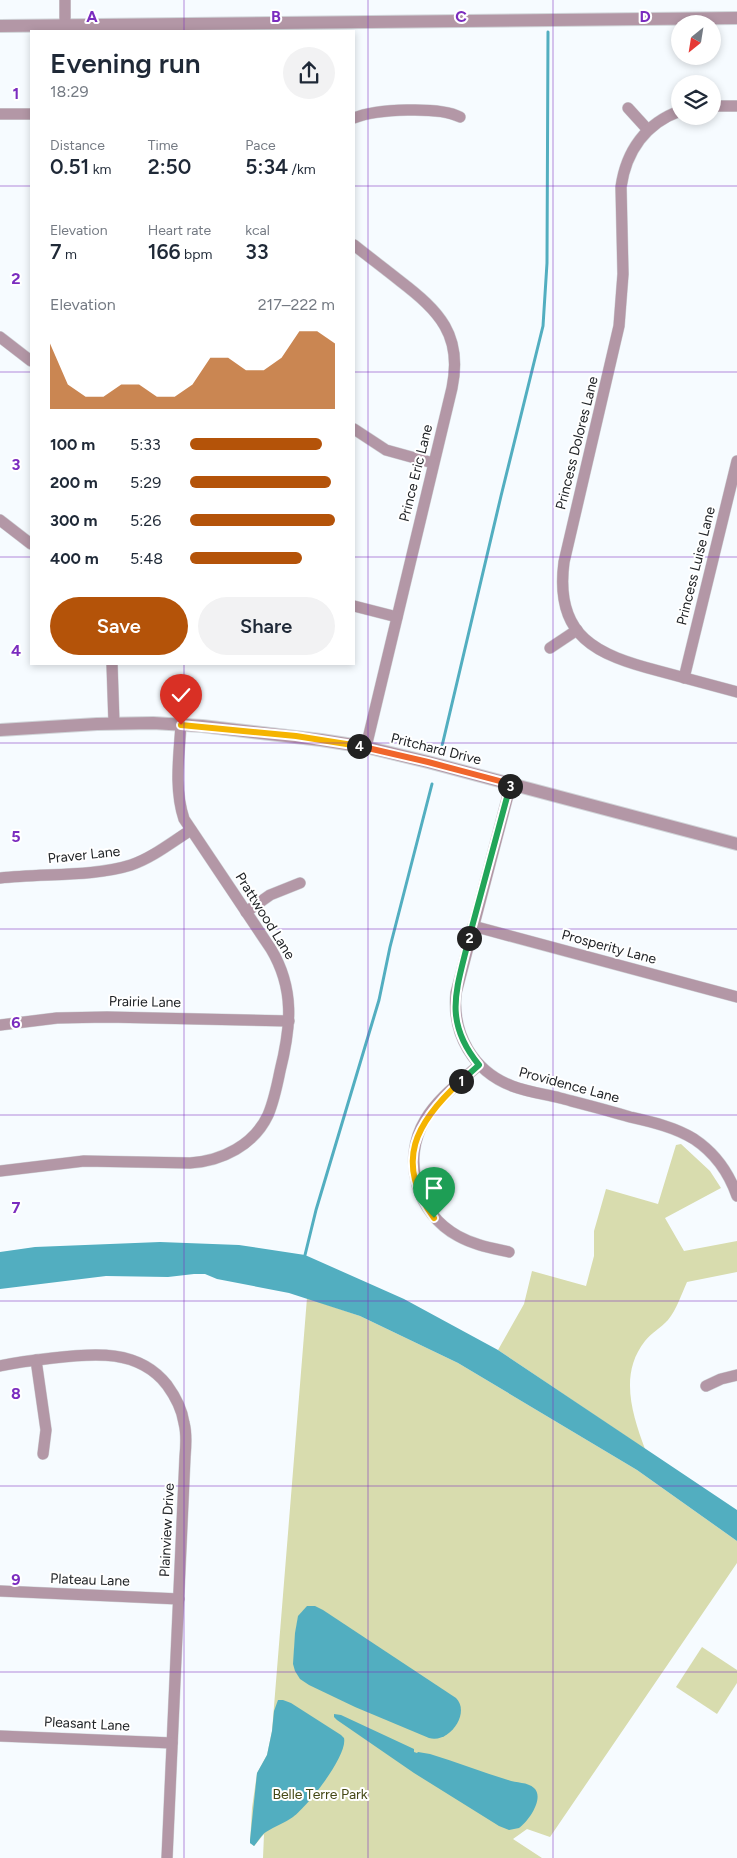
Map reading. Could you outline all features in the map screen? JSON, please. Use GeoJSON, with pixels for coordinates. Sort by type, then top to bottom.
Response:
{"type":"FeatureCollection","features":[{"type":"Feature","properties":{"kind":"street"},"geometry":{"type":"LineString","coordinates":[[65,0],[65,26]]}},
{"type":"Feature","properties":{"kind":"street"},"geometry":{"type":"LineString","coordinates":[[0,26],[737,18]]}},
{"type":"Feature","properties":{"kind":"street"},"geometry":{"type":"LineString","coordinates":[[721,106],[737,106]]}},
{"type":"Feature","properties":{"kind":"street"},"geometry":{"type":"LineString","coordinates":[[628,108],[648,130]]}},
{"type":"Feature","properties":{"kind":"street"},"geometry":{"type":"LineString","coordinates":[[355,118],[373,112],[432,110],[460,117]]}},
{"type":"Feature","properties":{"kind":"street"},"geometry":{"type":"LineString","coordinates":[[0,114],[30,114]]}},
{"type":"Feature","properties":{"kind":"street","name":"Princess Dolores Lane"},"geometry":{"type":"LineString","coordinates":[[671,115],[663,118],[648,130],[631,152],[624,173],[621,187],[622,291],[620,326],[564,562],[562,583],[564,601],[571,621],[577,630],[592,644],[614,658],[737,692]]}},
{"type":"Feature","properties":{"kind":"street","name":"Prince Eric Lane"},"geometry":{"type":"LineString","coordinates":[[355,246],[428,304],[440,317],[448,333],[454,358],[454,373],[366,747]]}},
{"type":"Feature","properties":{"kind":"street"},"geometry":{"type":"LineString","coordinates":[[0,337],[30,360]]}},
{"type":"Feature","properties":{"kind":"street"},"geometry":{"type":"LineString","coordinates":[[355,430],[386,450],[433,463]]}},
{"type":"Feature","properties":{"kind":"street","name":"Princess Luise Lane"},"geometry":{"type":"LineString","coordinates":[[684,678],[737,460]]}},
{"type":"Feature","properties":{"kind":"street"},"geometry":{"type":"LineString","coordinates":[[2,524],[30,543]]}},
{"type":"Feature","properties":{"kind":"street"},"geometry":{"type":"LineString","coordinates":[[355,606],[396,617]]}},
{"type":"Feature","properties":{"kind":"street"},"geometry":{"type":"LineString","coordinates":[[550,648],[577,630]]}},
{"type":"Feature","properties":{"kind":"street"},"geometry":{"type":"LineString","coordinates":[[112,665],[114,723]]}},
{"type":"Feature","properties":{"kind":"street","name":"Pritchard Drive"},"geometry":{"type":"LineString","coordinates":[[0,730],[114,723],[181,725],[296,736],[366,747],[737,844]]}},
{"type":"Feature","properties":{"kind":"street","name":"Prattwood Lane"},"geometry":{"type":"LineString","coordinates":[[0,1171],[84,1161],[198,1163],[212,1160],[229,1154],[248,1141],[266,1118],[273,1101],[286,1048],[289,1021],[287,988],[271,948],[184,819],[179,800],[178,775],[181,725]]}},
{"type":"Feature","properties":{"kind":"street","name":"Providence Lane"},"geometry":{"type":"LineString","coordinates":[[511,784],[472,926],[456,993],[455,1013],[463,1042],[479,1065],[495,1077],[514,1086],[650,1122],[686,1134],[696,1140],[716,1158],[729,1177],[737,1196]]}},
{"type":"Feature","properties":{"kind":"street","name":"Praver Lane"},"geometry":{"type":"LineString","coordinates":[[0,878],[121,868],[148,858],[191,830]]}},
{"type":"Feature","properties":{"kind":"street"},"geometry":{"type":"LineString","coordinates":[[246,912],[270,895],[300,883]]}},
{"type":"Feature","properties":{"kind":"street","name":"Prosperity Lane"},"geometry":{"type":"LineString","coordinates":[[472,926],[737,996]]}},
{"type":"Feature","properties":{"kind":"street","name":"Prairie Lane"},"geometry":{"type":"LineString","coordinates":[[0,1025],[47,1019],[107,1016],[289,1021]]}},
{"type":"Feature","properties":{"kind":"street"},"geometry":{"type":"LineString","coordinates":[[479,1065],[447,1094],[426,1119],[414,1150],[415,1176],[420,1193],[429,1210],[448,1230],[466,1240],[509,1252]]}},
{"type":"Feature","properties":{"kind":"street","name":"Plainview Drive"},"geometry":{"type":"LineString","coordinates":[[0,1366],[92,1354],[114,1355],[132,1359],[154,1371],[176,1398],[184,1422],[186,1440],[167,1858]]}},
{"type":"Feature","properties":{"kind":"street"},"geometry":{"type":"LineString","coordinates":[[36,1360],[46,1434],[42,1454]]}},
{"type":"Feature","properties":{"kind":"street"},"geometry":{"type":"LineString","coordinates":[[706,1386],[721,1379],[737,1375]]}},
{"type":"Feature","properties":{"kind":"street","name":"Plateau Lane"},"geometry":{"type":"LineString","coordinates":[[0,1591],[179,1599]]}},
{"type":"Feature","properties":{"kind":"street","name":"Pleasant Lane"},"geometry":{"type":"LineString","coordinates":[[0,1736],[172,1743]]}},
{"type":"Feature","properties":{"kind":"green space"},"geometry":{"type":"Polygon","coordinates":[[[681,1144],[710,1171],[721,1188],[665,1218],[684,1251],[737,1241],[737,1272],[687,1282],[671,1316],[647,1338],[637,1354],[632,1367],[630,1394],[632,1408],[645,1449],[498,1350],[524,1304],[532,1271],[586,1286],[594,1256],[594,1231],[606,1189],[658,1204],[676,1145],[681,1144]]]}},
{"type":"Feature","properties":{"kind":"green space","name":"Belle Terre Park"},"geometry":{"type":"Polygon","coordinates":[[[307,1298],[360,1316],[458,1363],[637,1470],[737,1541],[737,1563],[550,1837],[527,1829],[513,1839],[542,1858],[263,1858],[264,1834],[254,1846],[250,1843],[257,1773],[267,1755],[272,1731],[307,1298]]]}},
{"type":"Feature","properties":{"kind":"green space"},"geometry":{"type":"Polygon","coordinates":[[[702,1647],[737,1670],[737,1683],[717,1714],[676,1687],[702,1647]]]}},
{"type":"Feature","properties":{"kind":"water"},"geometry":{"type":"Polygon","coordinates":[[[160,1242],[239,1245],[305,1255],[404,1299],[498,1350],[737,1510],[737,1541],[637,1470],[458,1363],[360,1316],[289,1293],[217,1279],[205,1274],[168,1277],[106,1276],[0,1289],[0,1252],[35,1247],[160,1242]]]}},
{"type":"Feature","properties":{"kind":"water"},"geometry":{"type":"Polygon","coordinates":[[[307,1606],[315,1606],[323,1610],[456,1698],[460,1704],[461,1711],[456,1726],[444,1736],[437,1739],[429,1738],[355,1707],[300,1679],[293,1664],[295,1633],[298,1616],[307,1606]]]}},
{"type":"Feature","properties":{"kind":"water"},"geometry":{"type":"Polygon","coordinates":[[[278,1700],[291,1703],[341,1735],[344,1738],[344,1746],[326,1780],[300,1811],[287,1821],[264,1833],[254,1846],[250,1843],[250,1840],[257,1773],[267,1755],[274,1711],[278,1700]]]}},
{"type":"Feature","properties":{"kind":"water"},"geometry":{"type":"Polygon","coordinates":[[[334,1714],[341,1715],[414,1749],[414,1752],[430,1754],[508,1780],[529,1785],[537,1792],[538,1798],[534,1810],[527,1821],[519,1828],[509,1830],[499,1826],[414,1773],[337,1720],[334,1714]]]}},
{"type":"Feature","properties":{"kind":"waterway"},"geometry":{"type":"LineString","coordinates":[[442,746],[543,326],[547,263],[548,32]]}},
{"type":"Feature","properties":{"kind":"waterway"},"geometry":{"type":"LineString","coordinates":[[305,1255],[316,1210],[379,1000],[390,947],[432,784]]}},
{"type":"Feature","properties":{"kind":"route"},"geometry":{"type":"LineString","coordinates":[[181,725],[296,736],[366,747],[511,784],[472,926],[456,993],[456,1023],[467,1050],[479,1065],[447,1094],[431,1112],[422,1125],[414,1150],[417,1185],[424,1202],[434,1218]]}}]}
